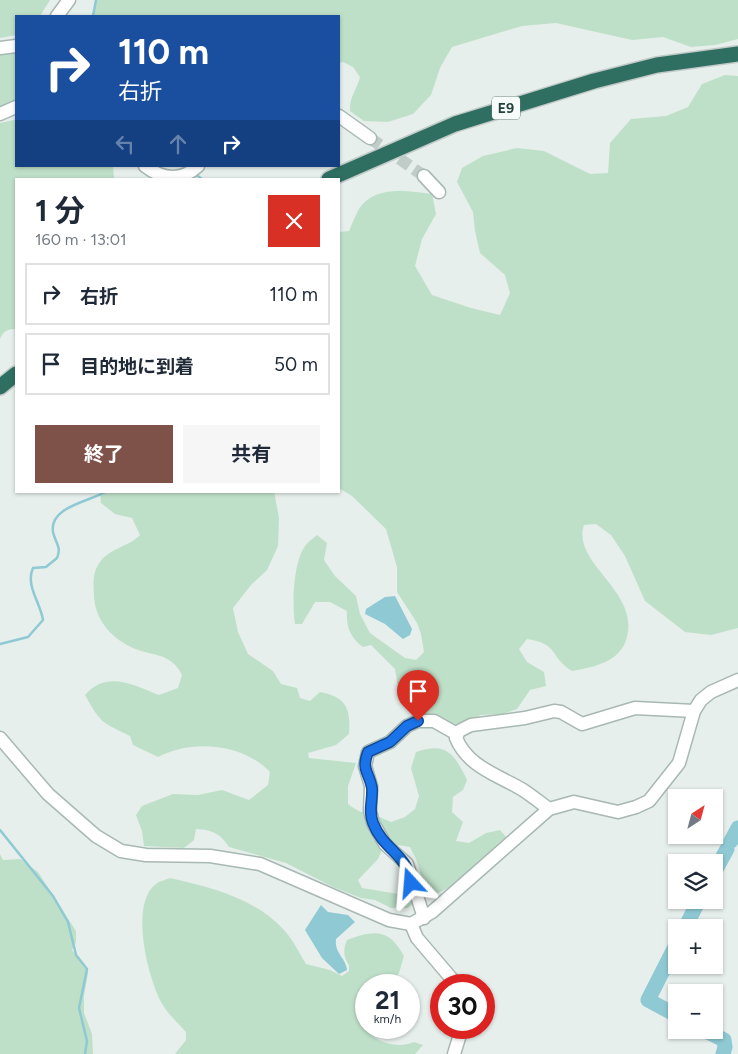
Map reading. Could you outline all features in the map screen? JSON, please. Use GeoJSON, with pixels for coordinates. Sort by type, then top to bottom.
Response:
{"type":"FeatureCollection","features":[{"type":"Feature","properties":{"kind":"highway","name":"E9"},"geometry":{"type":"LineString","coordinates":[[331,178],[455,124],[594,81],[657,65],[738,54]]}},
{"type":"Feature","properties":{"kind":"highway"},"geometry":{"type":"LineString","coordinates":[[0,388],[15,375]]}},
{"type":"Feature","properties":{"kind":"street"},"geometry":{"type":"LineString","coordinates":[[58,15],[69,0]]}},
{"type":"Feature","properties":{"kind":"street"},"geometry":{"type":"LineString","coordinates":[[0,48],[15,46]]}},
{"type":"Feature","properties":{"kind":"street"},"geometry":{"type":"LineString","coordinates":[[0,114],[15,107]]}},
{"type":"Feature","properties":{"kind":"street"},"geometry":{"type":"LineString","coordinates":[[340,117],[370,138]]}},
{"type":"Feature","properties":{"kind":"street"},"geometry":{"type":"LineString","coordinates":[[146,167],[156,174],[169,178],[194,169]]}},
{"type":"Feature","properties":{"kind":"street"},"geometry":{"type":"LineString","coordinates":[[424,176],[439,192]]}},
{"type":"Feature","properties":{"kind":"street"},"geometry":{"type":"LineString","coordinates":[[0,738],[48,794],[96,836],[121,851],[146,855],[210,856],[260,864],[389,920],[411,924],[424,918],[549,809],[574,802],[618,812],[636,807],[649,800],[679,763],[694,711],[701,700],[711,692],[738,680]]}},
{"type":"Feature","properties":{"kind":"street"},"geometry":{"type":"LineString","coordinates":[[457,734],[471,725],[525,718],[554,711],[561,712],[582,724],[635,708],[694,711]]}},
{"type":"Feature","properties":{"kind":"street"},"geometry":{"type":"LineString","coordinates":[[424,918],[406,864],[385,844],[373,823],[370,811],[371,786],[365,771],[365,761],[368,752],[390,742],[407,726],[418,721],[434,721],[457,734]]}},
{"type":"Feature","properties":{"kind":"street"},"geometry":{"type":"LineString","coordinates":[[457,734],[457,742],[469,758],[483,770],[524,791],[549,809]]}},
{"type":"Feature","properties":{"kind":"street"},"geometry":{"type":"LineString","coordinates":[[411,924],[417,938],[448,974]]}},
{"type":"Feature","properties":{"kind":"street"},"geometry":{"type":"LineString","coordinates":[[454,1054],[459,1039]]}},
{"type":"Feature","properties":{"kind":"green space"},"geometry":{"type":"Polygon","coordinates":[[[0,0],[50,0],[41,15],[15,15],[15,35],[0,38],[0,0]]]}},
{"type":"Feature","properties":{"kind":"green space"},"geometry":{"type":"Polygon","coordinates":[[[97,0],[738,0],[738,39],[715,45],[691,47],[663,37],[632,40],[556,23],[522,26],[452,47],[440,68],[431,95],[413,114],[388,122],[364,121],[350,111],[352,98],[360,77],[353,67],[343,62],[340,63],[340,15],[93,15],[97,0]]]}},
{"type":"Feature","properties":{"kind":"green space"},"geometry":{"type":"Polygon","coordinates":[[[0,51],[15,51],[15,100],[0,107],[0,51]]]}},
{"type":"Feature","properties":{"kind":"green space"},"geometry":{"type":"Polygon","coordinates":[[[725,75],[738,76],[738,628],[711,635],[685,632],[645,601],[625,556],[611,535],[596,524],[584,525],[583,539],[587,552],[624,605],[628,620],[627,637],[619,652],[606,662],[572,671],[545,644],[527,639],[519,649],[527,662],[544,672],[546,686],[530,690],[517,709],[503,714],[480,715],[474,719],[451,725],[429,717],[414,707],[398,687],[395,669],[371,645],[363,647],[355,640],[348,627],[347,611],[330,602],[315,602],[302,624],[295,624],[294,595],[298,563],[305,546],[317,535],[327,543],[324,560],[335,576],[356,596],[360,614],[370,633],[405,658],[416,660],[424,652],[417,623],[397,592],[397,567],[386,529],[352,496],[340,489],[340,232],[349,231],[359,209],[374,196],[392,191],[432,194],[436,214],[422,239],[415,266],[432,295],[500,315],[510,293],[505,275],[480,253],[473,212],[457,182],[462,168],[483,156],[517,148],[544,151],[590,174],[608,173],[610,143],[631,119],[666,116],[688,107],[702,84],[725,75]]]}},
{"type":"Feature","properties":{"kind":"green space"},"geometry":{"type":"Polygon","coordinates":[[[15,120],[15,167],[113,167],[114,178],[15,178],[15,329],[6,331],[0,339],[0,123],[15,120]]]}},
{"type":"Feature","properties":{"kind":"green space"},"geometry":{"type":"Polygon","coordinates":[[[100,493],[274,493],[279,518],[278,546],[267,570],[251,585],[233,608],[238,632],[248,654],[273,671],[281,684],[297,688],[300,698],[310,701],[320,692],[336,697],[345,705],[349,717],[349,734],[336,745],[308,753],[309,758],[356,763],[348,786],[348,804],[358,811],[391,822],[405,817],[415,809],[419,796],[411,768],[416,752],[426,749],[442,749],[448,752],[458,763],[467,780],[463,790],[453,797],[452,812],[463,822],[456,841],[469,843],[486,833],[500,830],[506,837],[450,887],[436,894],[423,884],[419,868],[410,847],[391,844],[382,850],[378,859],[358,880],[362,888],[411,896],[414,903],[408,908],[391,908],[375,900],[361,898],[333,887],[286,863],[229,847],[219,835],[207,830],[196,829],[194,840],[184,848],[144,846],[142,831],[136,815],[142,806],[173,794],[198,795],[222,790],[249,800],[268,785],[270,772],[259,762],[245,755],[216,747],[186,748],[171,751],[158,757],[133,745],[130,736],[103,721],[90,705],[85,695],[93,687],[102,683],[111,681],[130,684],[159,695],[178,688],[182,675],[177,667],[166,658],[138,650],[123,643],[110,632],[100,619],[95,603],[94,577],[96,569],[109,553],[131,542],[140,535],[132,518],[115,514],[101,503],[100,493]]]}},
{"type":"Feature","properties":{"kind":"green space"},"geometry":{"type":"Polygon","coordinates":[[[0,854],[3,860],[20,859],[38,872],[76,931],[76,942],[72,950],[88,973],[84,996],[84,1013],[92,1034],[93,1054],[0,1054],[0,854]]]}},
{"type":"Feature","properties":{"kind":"green space"},"geometry":{"type":"Polygon","coordinates":[[[170,878],[200,885],[231,895],[259,909],[272,918],[287,933],[306,964],[330,970],[342,976],[349,971],[349,965],[344,953],[347,940],[373,933],[393,940],[404,956],[398,974],[355,974],[355,1039],[377,1039],[394,1045],[414,1042],[423,1045],[415,1054],[175,1054],[186,1040],[186,1032],[166,1010],[156,991],[147,959],[142,924],[148,894],[157,883],[170,878]]]}},
{"type":"Feature","properties":{"kind":"water"},"geometry":{"type":"Polygon","coordinates":[[[395,596],[412,629],[410,635],[403,639],[385,624],[365,614],[366,609],[385,597],[395,596]]]}},
{"type":"Feature","properties":{"kind":"water"},"geometry":{"type":"Polygon","coordinates":[[[321,905],[328,912],[348,915],[355,922],[336,939],[338,952],[345,962],[347,970],[339,974],[322,958],[305,930],[321,905]]]}},
{"type":"Feature","properties":{"kind":"waterway"},"geometry":{"type":"LineString","coordinates":[[93,15],[96,0]]}},
{"type":"Feature","properties":{"kind":"waterway"},"geometry":{"type":"LineString","coordinates":[[195,174],[201,178]]}},
{"type":"Feature","properties":{"kind":"waterway"},"geometry":{"type":"LineString","coordinates":[[0,644],[28,637],[43,620],[32,588],[31,574],[33,568],[46,567],[57,558],[58,548],[53,532],[54,523],[58,516],[64,510],[104,493]]}},
{"type":"Feature","properties":{"kind":"waterway"},"geometry":{"type":"LineString","coordinates":[[731,841],[738,828]]}},
{"type":"Feature","properties":{"kind":"waterway"},"geometry":{"type":"LineString","coordinates":[[0,830],[53,896],[68,922],[76,955],[87,969],[79,1008],[87,1041],[85,1054]]}},
{"type":"Feature","properties":{"kind":"waterway"},"geometry":{"type":"LineString","coordinates":[[723,856],[727,849]]}},
{"type":"Feature","properties":{"kind":"waterway"},"geometry":{"type":"LineString","coordinates":[[690,919],[694,909]]}},
{"type":"Feature","properties":{"kind":"waterway"},"geometry":{"type":"LineString","coordinates":[[668,961],[648,1000],[668,1011]]}},
{"type":"Feature","properties":{"kind":"waterway"},"geometry":{"type":"LineString","coordinates":[[722,1039],[724,1040],[725,1047],[723,1054]]}},
{"type":"Feature","properties":{"kind":"tunnel"},"geometry":{"type":"LineString","coordinates":[[370,138],[424,176]]}},
{"type":"Feature","properties":{"kind":"route"},"geometry":{"type":"LineString","coordinates":[[411,883],[403,859],[391,851],[385,844],[373,823],[370,811],[372,793],[370,781],[365,771],[365,761],[368,752],[390,742],[403,729],[418,721]]}}]}
